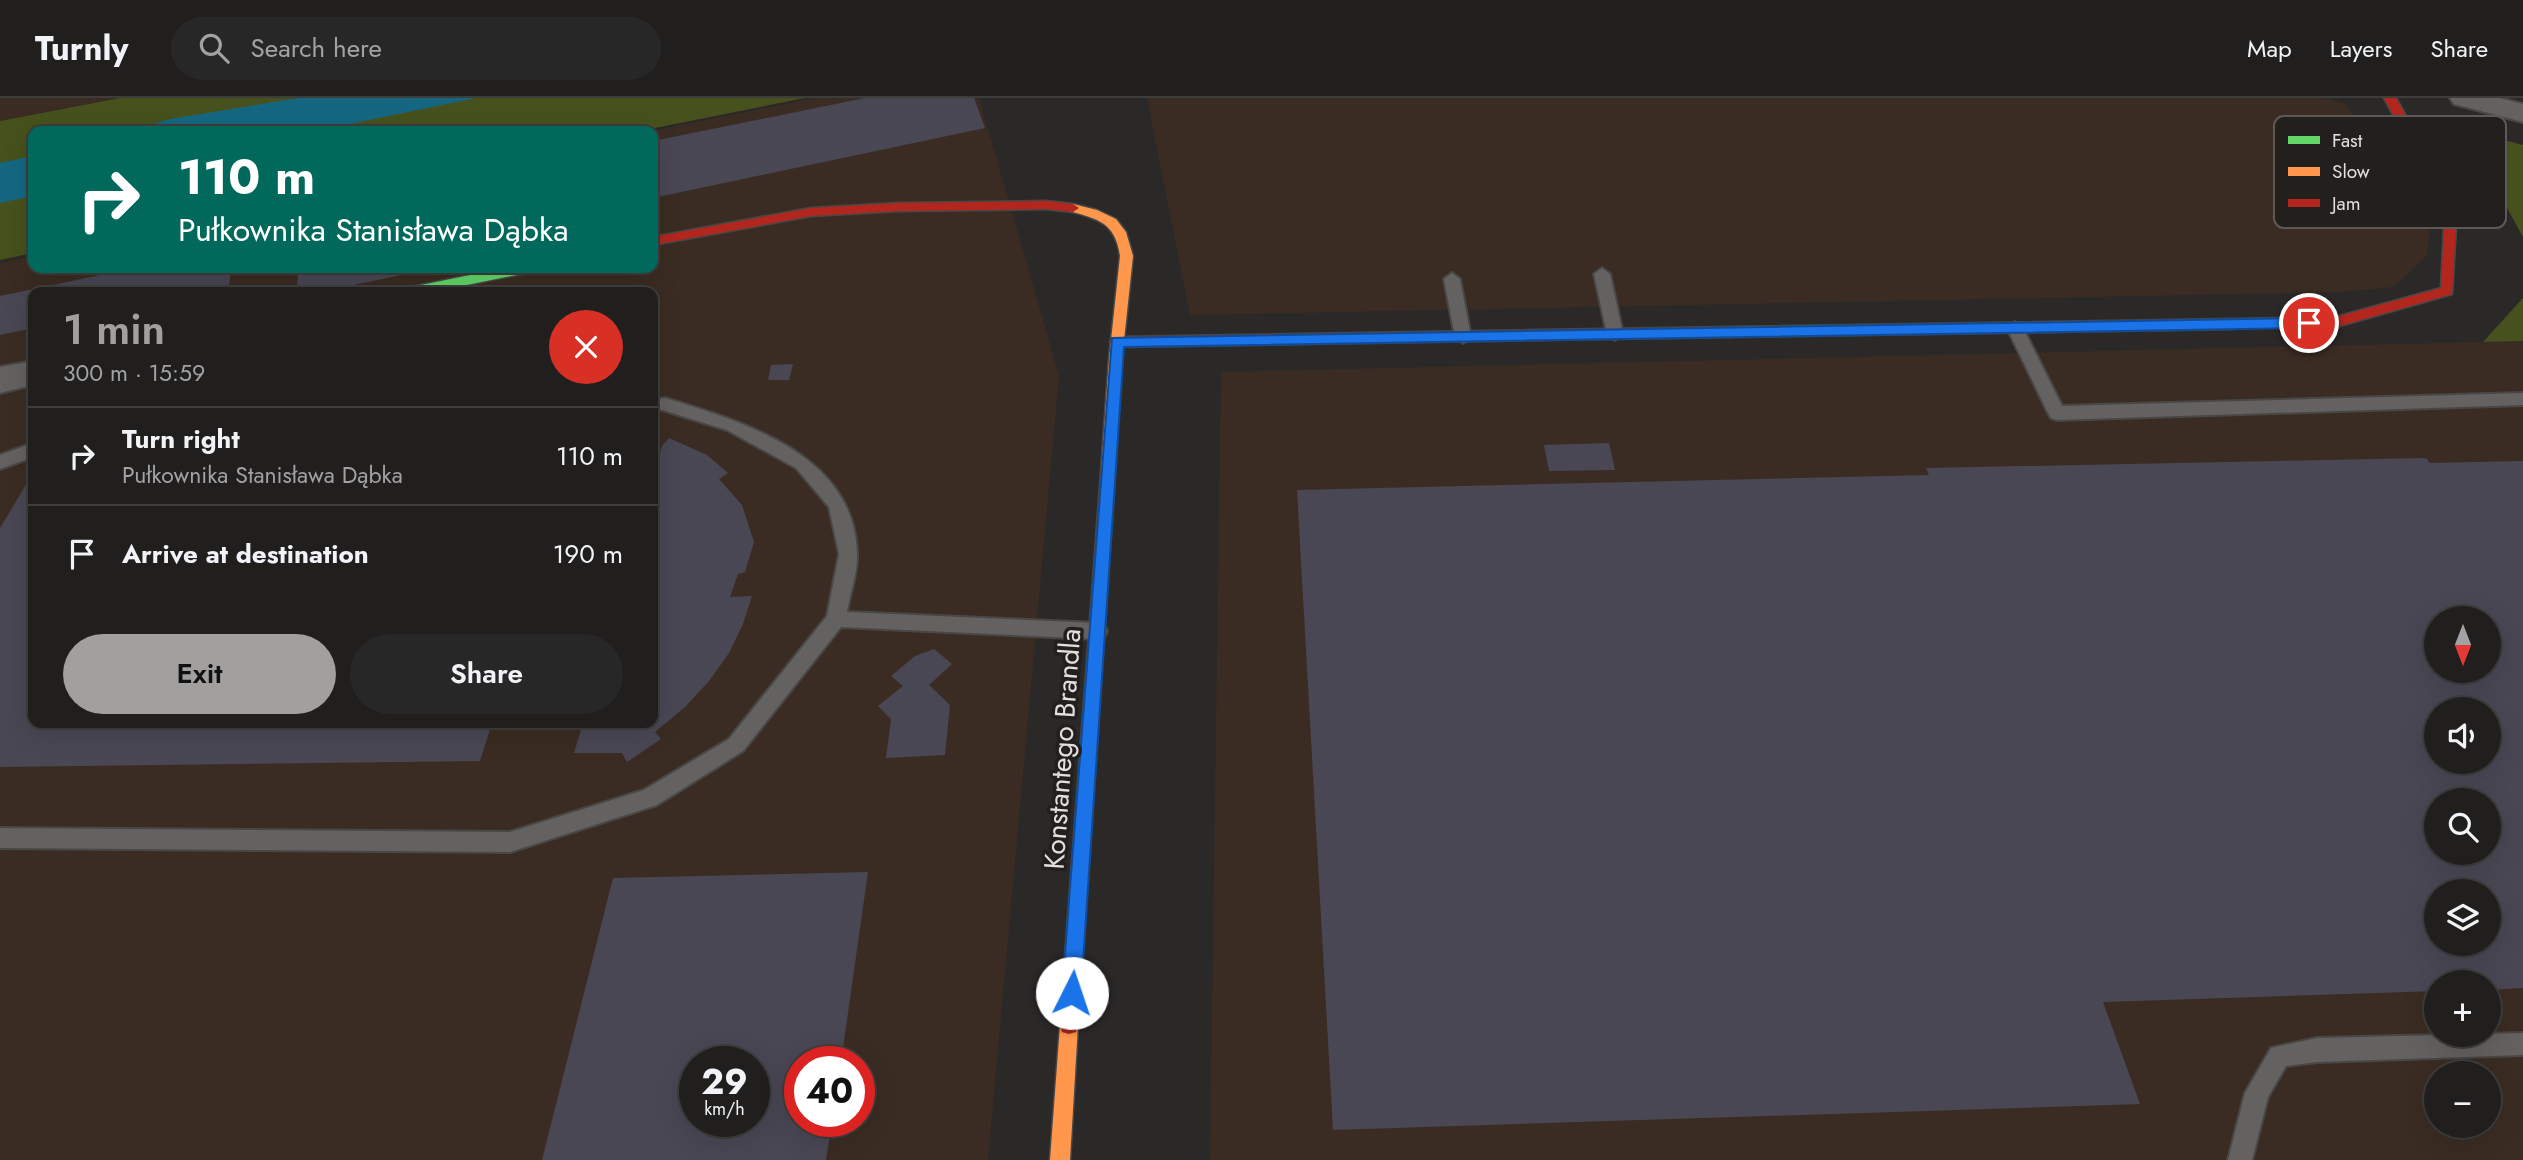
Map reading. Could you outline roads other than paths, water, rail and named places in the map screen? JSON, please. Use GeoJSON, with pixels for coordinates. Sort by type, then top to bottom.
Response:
{"type":"FeatureCollection","features":[{"type":"Feature","properties":{"kind":"street"},"geometry":{"type":"LineString","coordinates":[[2390,98],[2400,116]]}},
{"type":"Feature","properties":{"kind":"street"},"geometry":{"type":"LineString","coordinates":[[2464,98],[2523,113]]}},
{"type":"Feature","properties":{"kind":"street","name":"Konstantego Brandla"},"geometry":{"type":"LineString","coordinates":[[658,240],[750,220],[825,211],[1046,205],[1077,209],[1114,225],[1122,234],[1125,245],[1060,1160]]}},
{"type":"Feature","properties":{"kind":"street"},"geometry":{"type":"LineString","coordinates":[[1117,342],[2336,322],[2446,291],[2450,228]]}},
{"type":"Feature","properties":{"kind":"street"},"geometry":{"type":"LineString","coordinates":[[435,287],[502,273]]}},
{"type":"Feature","properties":{"kind":"street"},"geometry":{"type":"LineString","coordinates":[[0,380],[28,374]]}},
{"type":"Feature","properties":{"kind":"lane"},"geometry":{"type":"LineString","coordinates":[[1602,274],[1615,334]]}},
{"type":"Feature","properties":{"kind":"lane"},"geometry":{"type":"LineString","coordinates":[[1452,279],[1463,337]]}},
{"type":"Feature","properties":{"kind":"lane"},"geometry":{"type":"LineString","coordinates":[[2015,328],[2057,413],[2523,399]]}},
{"type":"Feature","properties":{"kind":"lane"},"geometry":{"type":"LineString","coordinates":[[0,838],[510,842],[650,798],[736,745],[836,619],[848,554],[838,504],[802,463],[733,425],[665,404]]}},
{"type":"Feature","properties":{"kind":"lane"},"geometry":{"type":"LineString","coordinates":[[0,462],[28,452]]}},
{"type":"Feature","properties":{"kind":"lane"},"geometry":{"type":"LineString","coordinates":[[836,619],[1097,631]]}},
{"type":"Feature","properties":{"kind":"lane"},"geometry":{"type":"LineString","coordinates":[[2240,1160],[2257,1093],[2279,1056],[2317,1050],[2523,1044]]}},
{"type":"Feature","properties":{"kind":"water"},"geometry":{"type":"Polygon","coordinates":[[[299,98],[476,98],[340,126],[147,126],[170,119],[299,98]]]}},
{"type":"Feature","properties":{"kind":"water"},"geometry":{"type":"Polygon","coordinates":[[[28,157],[28,197],[0,203],[0,163],[28,157]]]}}]}
